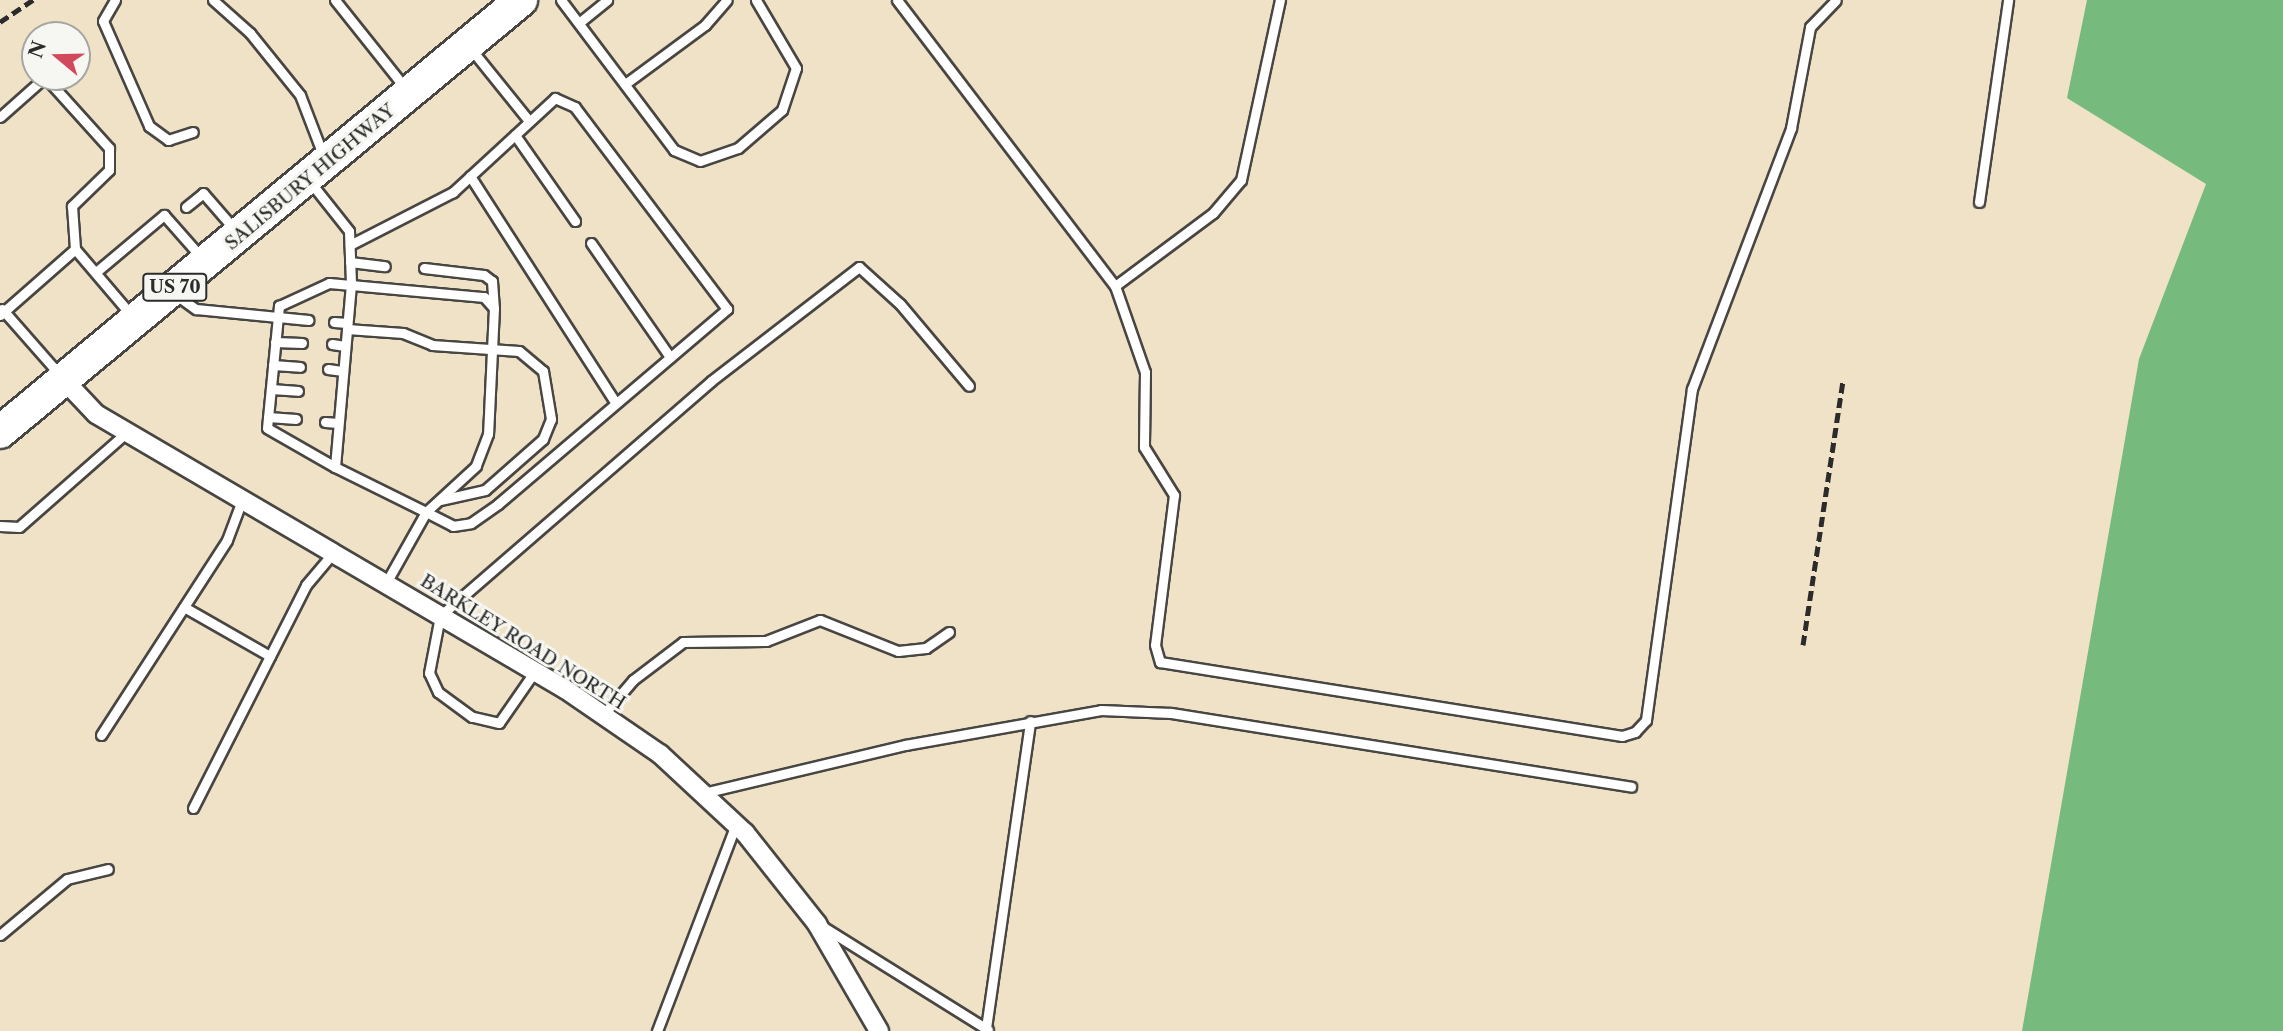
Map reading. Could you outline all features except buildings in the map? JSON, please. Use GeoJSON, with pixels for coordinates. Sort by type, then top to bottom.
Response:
{"type":"FeatureCollection","features":[{"type":"Feature","properties":{"kind":"highway","name":"SALISBURY HIGHWAY"},"geometry":{"type":"LineString","coordinates":[[0,432],[521,0]]}},
{"type":"Feature","properties":{"kind":"street","name":"BARKLEY ROAD NORTH"},"geometry":{"type":"LineString","coordinates":[[63,379],[96,414],[534,671],[603,715],[703,793],[736,824],[817,924],[879,1031]]}},
{"type":"Feature","properties":{"kind":"lane"},"geometry":{"type":"LineString","coordinates":[[115,0],[103,22],[149,126],[168,140],[193,132]]}},
{"type":"Feature","properties":{"kind":"lane"},"geometry":{"type":"LineString","coordinates":[[213,0],[250,33],[300,95],[318,171],[349,231],[351,284],[335,467]]}},
{"type":"Feature","properties":{"kind":"lane"},"geometry":{"type":"LineString","coordinates":[[335,0],[410,94]]}},
{"type":"Feature","properties":{"kind":"lane"},"geometry":{"type":"LineString","coordinates":[[561,0],[674,150],[700,161],[738,148],[782,110],[796,68],[757,0]]}},
{"type":"Feature","properties":{"kind":"lane"},"geometry":{"type":"LineString","coordinates":[[580,22],[607,0]]}},
{"type":"Feature","properties":{"kind":"lane"},"geometry":{"type":"LineString","coordinates":[[625,84],[705,25],[727,0]]}},
{"type":"Feature","properties":{"kind":"lane"},"geometry":{"type":"LineString","coordinates":[[897,0],[1115,286],[1145,372],[1144,447],[1174,495],[1155,645],[1160,662],[1622,736],[1635,732],[1646,720],[1692,389],[1791,128],[1810,27],[1836,0]]}},
{"type":"Feature","properties":{"kind":"lane"},"geometry":{"type":"LineString","coordinates":[[1115,286],[1213,213],[1241,180],[1280,0]]}},
{"type":"Feature","properties":{"kind":"lane"},"geometry":{"type":"LineString","coordinates":[[1979,202],[2008,0]]}},
{"type":"Feature","properties":{"kind":"lane"},"geometry":{"type":"LineString","coordinates":[[468,45],[529,121]]}},
{"type":"Feature","properties":{"kind":"lane"},"geometry":{"type":"LineString","coordinates":[[0,117],[29,91]]}},
{"type":"Feature","properties":{"kind":"lane"},"geometry":{"type":"LineString","coordinates":[[58,91],[110,148],[109,170],[72,206],[75,249],[136,320]]}},
{"type":"Feature","properties":{"kind":"lane"},"geometry":{"type":"LineString","coordinates":[[349,245],[453,191],[555,98],[575,107],[727,309],[471,523],[453,526],[335,467],[267,428],[279,306],[329,283],[484,297],[494,308]]}},
{"type":"Feature","properties":{"kind":"lane"},"geometry":{"type":"LineString","coordinates":[[515,135],[575,221]]}},
{"type":"Feature","properties":{"kind":"lane"},"geometry":{"type":"LineString","coordinates":[[470,176],[616,403]]}},
{"type":"Feature","properties":{"kind":"lane"},"geometry":{"type":"LineString","coordinates":[[186,207],[202,193],[240,235]]}},
{"type":"Feature","properties":{"kind":"lane"},"geometry":{"type":"LineString","coordinates":[[96,272],[164,215],[206,262]]}},
{"type":"Feature","properties":{"kind":"lane"},"geometry":{"type":"LineString","coordinates":[[591,243],[670,357]]}},
{"type":"Feature","properties":{"kind":"lane"},"geometry":{"type":"LineString","coordinates":[[63,379],[1,311],[75,249]]}},
{"type":"Feature","properties":{"kind":"lane"},"geometry":{"type":"LineString","coordinates":[[350,262],[385,266]]}},
{"type":"Feature","properties":{"kind":"lane"},"geometry":{"type":"LineString","coordinates":[[534,671],[499,723],[472,717],[438,692],[429,673],[440,615],[711,380],[859,267],[900,304],[969,386]]}},
{"type":"Feature","properties":{"kind":"lane"},"geometry":{"type":"LineString","coordinates":[[386,583],[426,512],[476,466],[488,434],[494,308],[492,281],[484,275],[425,268]]}},
{"type":"Feature","properties":{"kind":"lane"},"geometry":{"type":"LineString","coordinates":[[170,291],[196,309],[308,320]]}},
{"type":"Feature","properties":{"kind":"lane"},"geometry":{"type":"LineString","coordinates":[[334,322],[492,349],[536,360],[543,371],[549,430],[485,490],[440,500]]}},
{"type":"Feature","properties":{"kind":"lane"},"geometry":{"type":"LineString","coordinates":[[275,342],[302,343]]}},
{"type":"Feature","properties":{"kind":"lane"},"geometry":{"type":"LineString","coordinates":[[332,344],[345,345]]}},
{"type":"Feature","properties":{"kind":"lane"},"geometry":{"type":"LineString","coordinates":[[273,365],[300,367]]}},
{"type":"Feature","properties":{"kind":"lane"},"geometry":{"type":"LineString","coordinates":[[328,369],[343,371]]}},
{"type":"Feature","properties":{"kind":"lane"},"geometry":{"type":"LineString","coordinates":[[271,389],[298,391]]}},
{"type":"Feature","properties":{"kind":"lane"},"geometry":{"type":"LineString","coordinates":[[328,394],[341,395]]}},
{"type":"Feature","properties":{"kind":"lane"},"geometry":{"type":"LineString","coordinates":[[268,417],[296,419]]}},
{"type":"Feature","properties":{"kind":"lane"},"geometry":{"type":"LineString","coordinates":[[325,422],[338,424]]}},
{"type":"Feature","properties":{"kind":"lane"},"geometry":{"type":"LineString","coordinates":[[0,526],[19,527],[127,432]]}},
{"type":"Feature","properties":{"kind":"lane"},"geometry":{"type":"LineString","coordinates":[[101,735],[227,540],[243,500]]}},
{"type":"Feature","properties":{"kind":"lane"},"geometry":{"type":"LineString","coordinates":[[192,808],[306,585],[333,553]]}},
{"type":"Feature","properties":{"kind":"lane"},"geometry":{"type":"LineString","coordinates":[[184,607],[270,656]]}},
{"type":"Feature","properties":{"kind":"lane"},"geometry":{"type":"LineString","coordinates":[[603,715],[633,680],[682,642],[766,641],[820,620],[898,651],[926,648],[949,632]]}},
{"type":"Feature","properties":{"kind":"lane"},"geometry":{"type":"LineString","coordinates":[[703,793],[1030,721],[1101,710],[1171,713],[1631,787]]}},
{"type":"Feature","properties":{"kind":"lane"},"geometry":{"type":"LineString","coordinates":[[817,924],[988,1030],[1030,721]]}},
{"type":"Feature","properties":{"kind":"lane"},"geometry":{"type":"LineString","coordinates":[[657,1031],[736,824]]}},
{"type":"Feature","properties":{"kind":"lane"},"geometry":{"type":"LineString","coordinates":[[0,935],[67,879],[108,869]]}},
{"type":"Feature","properties":{"kind":"green space"},"geometry":{"type":"Polygon","coordinates":[[[2087,0],[2283,0],[2283,1031],[2022,1031],[2139,359],[2206,184],[2067,98],[2087,0]]]}},
{"type":"Feature","properties":{"kind":"railway"},"geometry":{"type":"LineString","coordinates":[[0,22],[33,0]]}},
{"type":"Feature","properties":{"kind":"railway"},"geometry":{"type":"LineString","coordinates":[[1803,645],[1843,379]]}}]}
